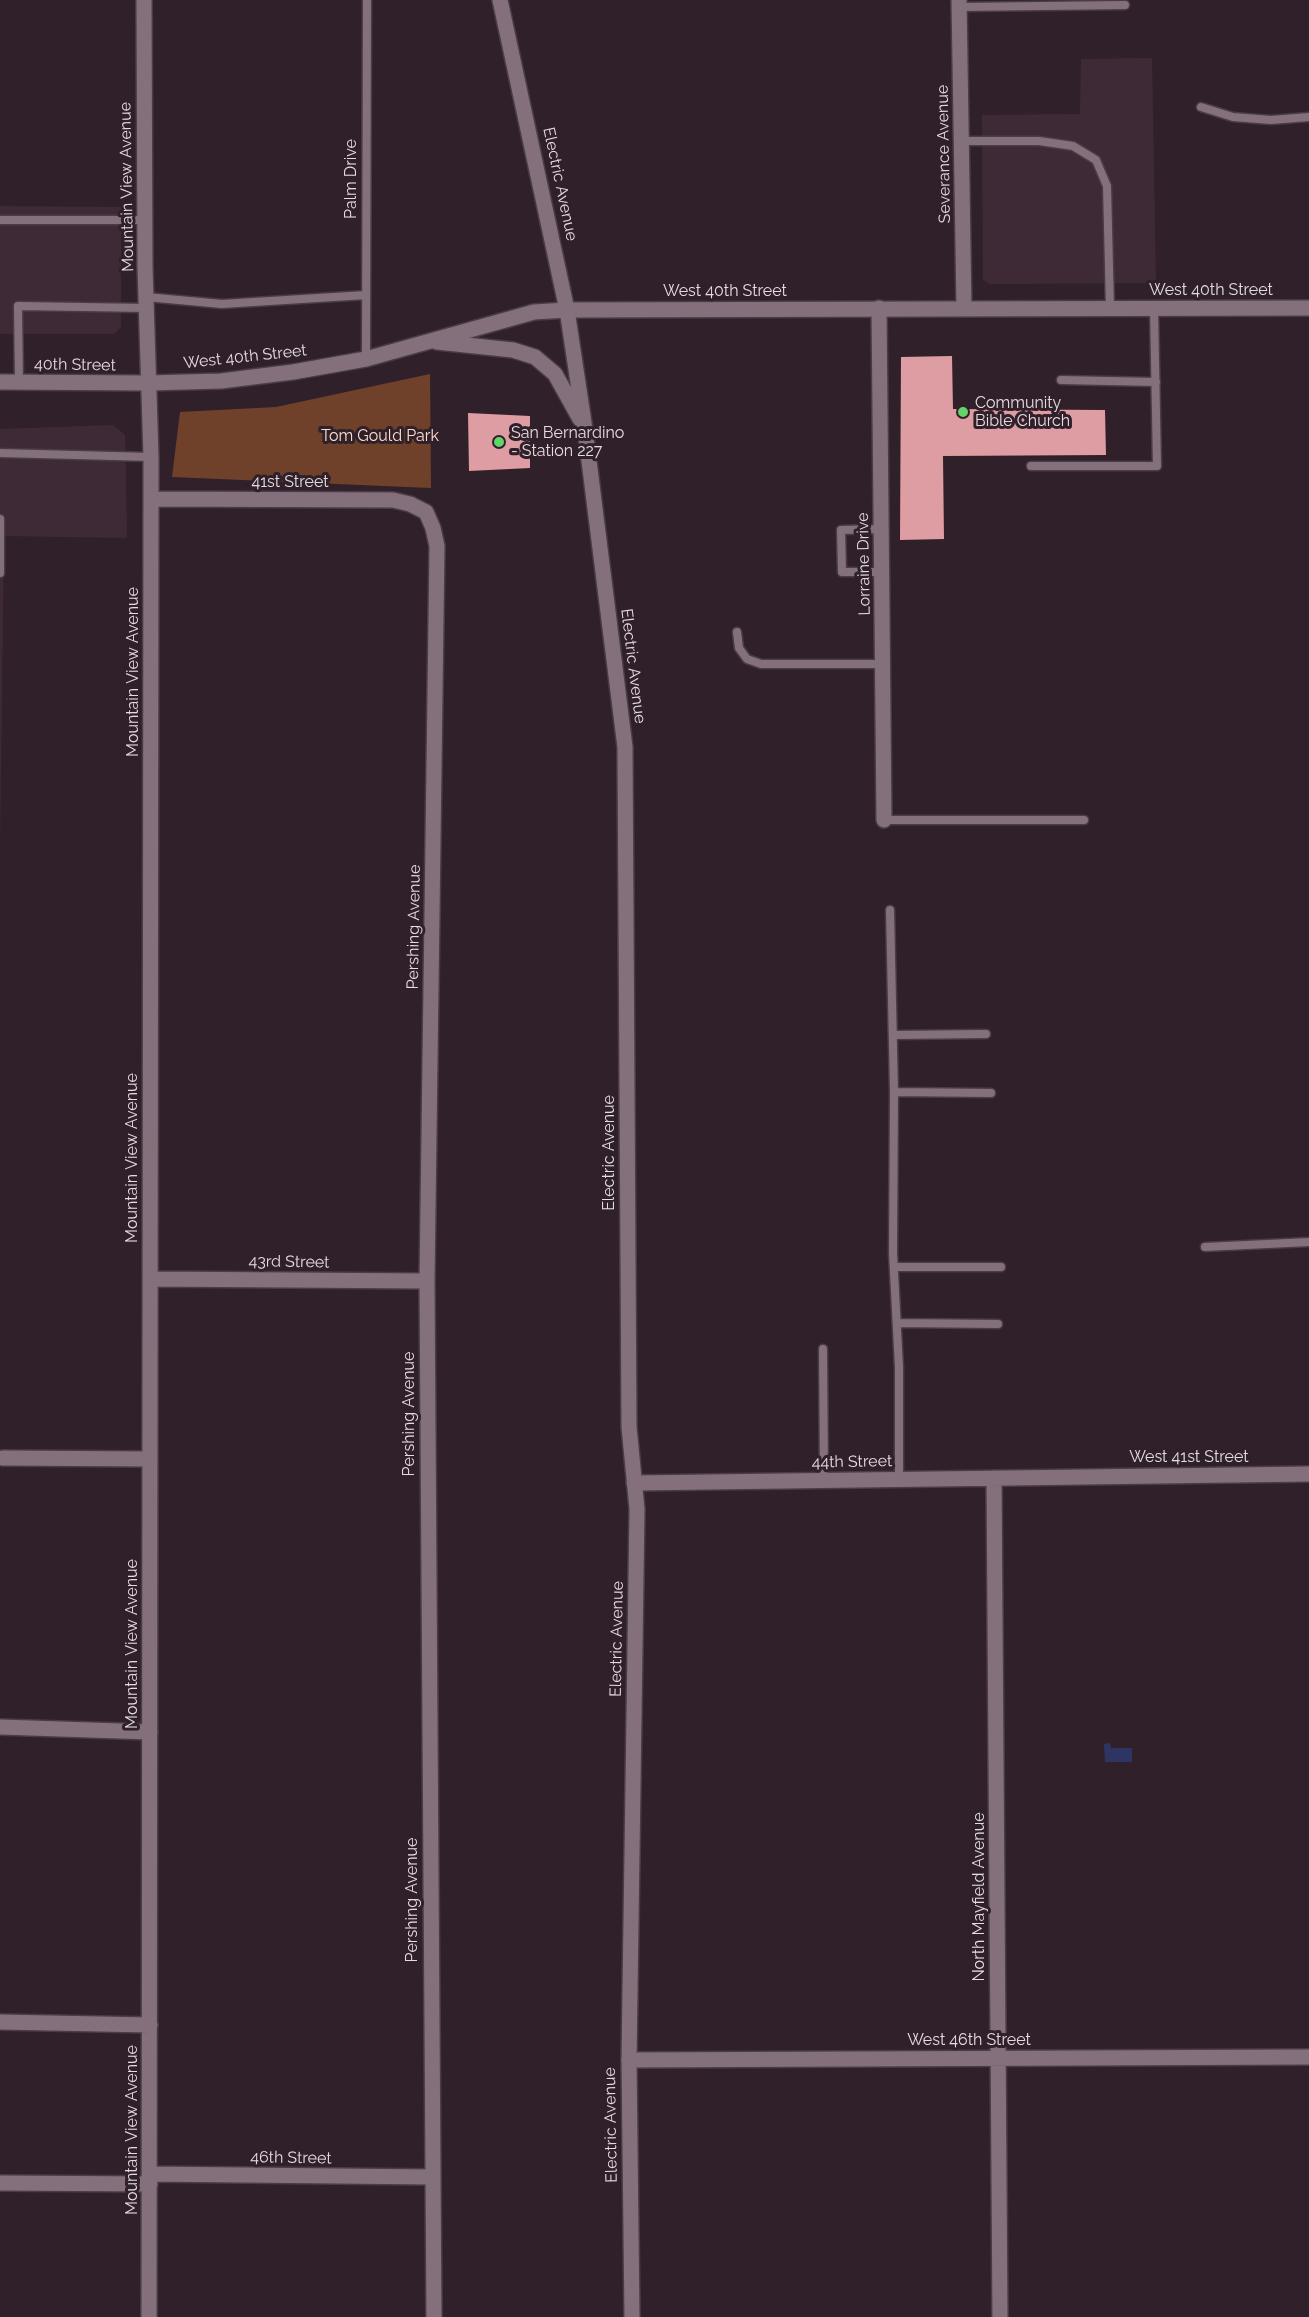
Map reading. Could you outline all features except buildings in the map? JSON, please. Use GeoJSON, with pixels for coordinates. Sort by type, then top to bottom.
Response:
{"type":"FeatureCollection","features":[{"type":"Feature","properties":{"kind":"street","name":"Mountain View Avenue"},"geometry":{"type":"LineString","coordinates":[[144,0],[144,220],[151,457],[150,2317]]}},
{"type":"Feature","properties":{"kind":"street","name":"Electric Avenue"},"geometry":{"type":"LineString","coordinates":[[500,0],[567,310],[585,429],[625,747],[629,1427],[637,1509],[628,2060],[632,2317]]}},
{"type":"Feature","properties":{"kind":"street","name":"Severance Avenue"},"geometry":{"type":"LineString","coordinates":[[959,4],[964,308]]}},
{"type":"Feature","properties":{"kind":"street","name":"West 40th Street"},"geometry":{"type":"LineString","coordinates":[[149,383],[221,381],[293,372],[366,359],[534,312],[879,308],[1309,308]]}},
{"type":"Feature","properties":{"kind":"street","name":"Lorraine Drive"},"geometry":{"type":"LineString","coordinates":[[879,308],[884,820]]}},
{"type":"Feature","properties":{"kind":"street"},"geometry":{"type":"LineString","coordinates":[[428,342],[513,350],[535,357],[555,374],[585,429]]}},
{"type":"Feature","properties":{"kind":"street","name":"40th Street"},"geometry":{"type":"LineString","coordinates":[[0,382],[149,383]]}},
{"type":"Feature","properties":{"kind":"street","name":"41st Street"},"geometry":{"type":"LineString","coordinates":[[151,499],[393,500],[410,504],[426,512]]}},
{"type":"Feature","properties":{"kind":"street","name":"Pershing Avenue"},"geometry":{"type":"LineString","coordinates":[[426,512],[434,528],[437,546],[427,1281],[434,2317]]}},
{"type":"Feature","properties":{"kind":"street","name":"43rd Street"},"geometry":{"type":"LineString","coordinates":[[150,1279],[427,1281]]}},
{"type":"Feature","properties":{"kind":"street"},"geometry":{"type":"LineString","coordinates":[[3,1458],[150,1460]]}},
{"type":"Feature","properties":{"kind":"street","name":"West 41st Street"},"geometry":{"type":"LineString","coordinates":[[1070,1476],[1309,1474]]}},
{"type":"Feature","properties":{"kind":"street","name":"44th Street"},"geometry":{"type":"LineString","coordinates":[[634,1483],[1070,1476]]}},
{"type":"Feature","properties":{"kind":"street","name":"North Mayfield Avenue"},"geometry":{"type":"LineString","coordinates":[[994,1478],[1000,2317]]}},
{"type":"Feature","properties":{"kind":"street"},"geometry":{"type":"LineString","coordinates":[[0,1727],[150,1732]]}},
{"type":"Feature","properties":{"kind":"street"},"geometry":{"type":"LineString","coordinates":[[0,2022],[150,2025]]}},
{"type":"Feature","properties":{"kind":"street","name":"West 46th Street"},"geometry":{"type":"LineString","coordinates":[[628,2060],[1309,2057]]}},
{"type":"Feature","properties":{"kind":"street","name":"46th Street"},"geometry":{"type":"LineString","coordinates":[[0,2183],[150,2179],[432,2177]]}},
{"type":"Feature","properties":{"kind":"lane","name":"Palm Drive"},"geometry":{"type":"LineString","coordinates":[[366,359],[367,0]]}},
{"type":"Feature","properties":{"kind":"lane"},"geometry":{"type":"LineString","coordinates":[[959,4],[1125,5]]}},
{"type":"Feature","properties":{"kind":"lane"},"geometry":{"type":"LineString","coordinates":[[1201,107],[1233,117],[1271,120],[1309,117]]}},
{"type":"Feature","properties":{"kind":"lane"},"geometry":{"type":"LineString","coordinates":[[962,141],[1050,142],[1073,146],[1096,160],[1107,186],[1110,308]]}},
{"type":"Feature","properties":{"kind":"lane"},"geometry":{"type":"LineString","coordinates":[[0,220],[144,220]]}},
{"type":"Feature","properties":{"kind":"lane"},"geometry":{"type":"LineString","coordinates":[[18,382],[18,306],[146,302],[222,304],[366,295]]}},
{"type":"Feature","properties":{"kind":"lane"},"geometry":{"type":"LineString","coordinates":[[1031,466],[1157,466],[1154,308]]}},
{"type":"Feature","properties":{"kind":"lane"},"geometry":{"type":"LineString","coordinates":[[1061,380],[1156,382]]}},
{"type":"Feature","properties":{"kind":"lane"},"geometry":{"type":"LineString","coordinates":[[0,453],[151,457]]}},
{"type":"Feature","properties":{"kind":"lane"},"geometry":{"type":"LineString","coordinates":[[0,519],[0,573]]}},
{"type":"Feature","properties":{"kind":"lane"},"geometry":{"type":"LineString","coordinates":[[881,529],[841,530],[842,572],[882,572]]}},
{"type":"Feature","properties":{"kind":"lane"},"geometry":{"type":"LineString","coordinates":[[737,632],[739,648],[747,659],[761,664],[883,664]]}},
{"type":"Feature","properties":{"kind":"lane"},"geometry":{"type":"LineString","coordinates":[[884,820],[1084,820]]}},
{"type":"Feature","properties":{"kind":"lane"},"geometry":{"type":"LineString","coordinates":[[890,910],[899,1479]]}},
{"type":"Feature","properties":{"kind":"lane"},"geometry":{"type":"LineString","coordinates":[[893,1035],[986,1035]]}},
{"type":"Feature","properties":{"kind":"lane"},"geometry":{"type":"LineString","coordinates":[[894,1092],[992,1094]]}},
{"type":"Feature","properties":{"kind":"lane"},"geometry":{"type":"LineString","coordinates":[[1205,1247],[1309,1242]]}},
{"type":"Feature","properties":{"kind":"lane"},"geometry":{"type":"LineString","coordinates":[[894,1267],[1001,1267]]}},
{"type":"Feature","properties":{"kind":"lane"},"geometry":{"type":"LineString","coordinates":[[897,1323],[998,1324]]}},
{"type":"Feature","properties":{"kind":"lane"},"geometry":{"type":"LineString","coordinates":[[823,1349],[824,1480]]}},
{"type":"Feature","properties":{"kind":"shaded area"},"geometry":{"type":"Polygon","coordinates":[[[1152,58],[1156,283],[990,284],[983,280],[982,115],[1080,114],[1081,59],[1152,58]]]}},
{"type":"Feature","properties":{"kind":"shaded area"},"geometry":{"type":"Polygon","coordinates":[[[0,206],[121,207],[121,327],[114,334],[0,334],[0,206]]]}},
{"type":"Feature","properties":{"kind":"shaded area"},"geometry":{"type":"Polygon","coordinates":[[[113,425],[125,435],[127,538],[4,536],[0,845],[0,429],[113,425]]]}},
{"type":"Feature","properties":{"kind":"green space","name":"Tom Gould Park"},"geometry":{"type":"Polygon","coordinates":[[[430,374],[431,488],[172,477],[180,412],[276,407],[430,374]]]}},
{"type":"Feature","properties":{"kind":"water"},"geometry":{"type":"Polygon","coordinates":[[[1110,1743],[1111,1748],[1132,1748],[1132,1762],[1105,1762],[1104,1744],[1110,1743]]]}},
{"type":"Feature","properties":{"kind":"place","name":"Community Bible Church"},"geometry":{"type":"Point","coordinates":[963,412]}},
{"type":"Feature","properties":{"kind":"place","name":"San Bernardino - Station 227"},"geometry":{"type":"Point","coordinates":[499,442]}}]}
